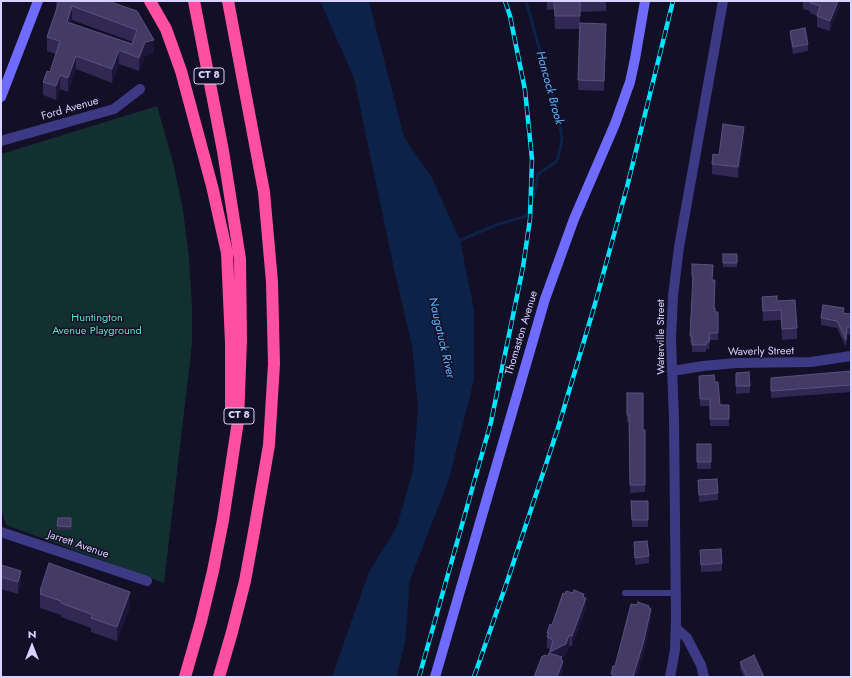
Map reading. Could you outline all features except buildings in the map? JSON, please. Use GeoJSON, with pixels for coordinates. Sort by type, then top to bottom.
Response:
{"type":"FeatureCollection","features":[{"type":"Feature","properties":{"kind":"highway"},"geometry":{"type":"LineString","coordinates":[[150,1],[166,29],[181,71],[212,186],[227,253],[231,343],[231,420],[223,520]]}},
{"type":"Feature","properties":{"kind":"highway","name":"CT 8"},"geometry":{"type":"LineString","coordinates":[[185,677],[201,621],[223,520],[238,421],[241,340],[240,259],[224,151],[194,1]]}},
{"type":"Feature","properties":{"kind":"highway","name":"CT 8"},"geometry":{"type":"LineString","coordinates":[[219,677],[245,581],[255,526],[269,445],[274,364],[272,282],[264,192],[228,1]]}},
{"type":"Feature","properties":{"kind":"main road"},"geometry":{"type":"LineString","coordinates":[[1,97],[38,1]]}},
{"type":"Feature","properties":{"kind":"main road","name":"Thomaston Avenue"},"geometry":{"type":"LineString","coordinates":[[435,677],[544,299],[569,232],[608,143],[628,89],[646,1]]}},
{"type":"Feature","properties":{"kind":"street","name":"Waterville Street"},"geometry":{"type":"LineString","coordinates":[[670,677],[674,660],[676,628],[674,420],[671,326],[677,263],[723,1]]}},
{"type":"Feature","properties":{"kind":"street","name":"Ford Avenue"},"geometry":{"type":"LineString","coordinates":[[1,141],[114,108],[140,89]]}},
{"type":"Feature","properties":{"kind":"street","name":"Waverly Street"},"geometry":{"type":"LineString","coordinates":[[672,371],[703,366],[742,363],[812,362],[851,356]]}},
{"type":"Feature","properties":{"kind":"street","name":"Jarrett Avenue"},"geometry":{"type":"LineString","coordinates":[[1,532],[147,581]]}},
{"type":"Feature","properties":{"kind":"street"},"geometry":{"type":"LineString","coordinates":[[676,628],[687,638],[701,664],[704,677]]}},
{"type":"Feature","properties":{"kind":"lane"},"geometry":{"type":"LineString","coordinates":[[625,593],[676,593]]}},
{"type":"Feature","properties":{"kind":"green space","name":"Huntington Avenue Playground"},"geometry":{"type":"Polygon","coordinates":[[[157,106],[173,162],[183,210],[189,258],[192,307],[192,344],[164,583],[6,525],[1,509],[1,154],[157,106]]]}},
{"type":"Feature","properties":{"kind":"water","name":"Naugatuck River"},"geometry":{"type":"Polygon","coordinates":[[[320,1],[369,1],[404,137],[432,178],[460,240],[474,310],[474,380],[449,479],[410,580],[405,643],[396,677],[332,677],[368,574],[397,526],[413,470],[418,408],[412,346],[394,269],[354,78],[320,1]]]}},
{"type":"Feature","properties":{"kind":"waterway","name":"Hancock Brook"},"geometry":{"type":"LineString","coordinates":[[456,242],[496,225],[526,216],[534,196],[538,174],[557,161],[562,138],[558,115],[526,1]]}},
{"type":"Feature","properties":{"kind":"railway"},"geometry":{"type":"LineString","coordinates":[[419,677],[491,422],[523,267],[530,219],[532,159],[525,90],[510,16],[505,1]]}},
{"type":"Feature","properties":{"kind":"railway"},"geometry":{"type":"LineString","coordinates":[[474,677],[558,428],[595,304],[627,187],[673,1]]}}]}
